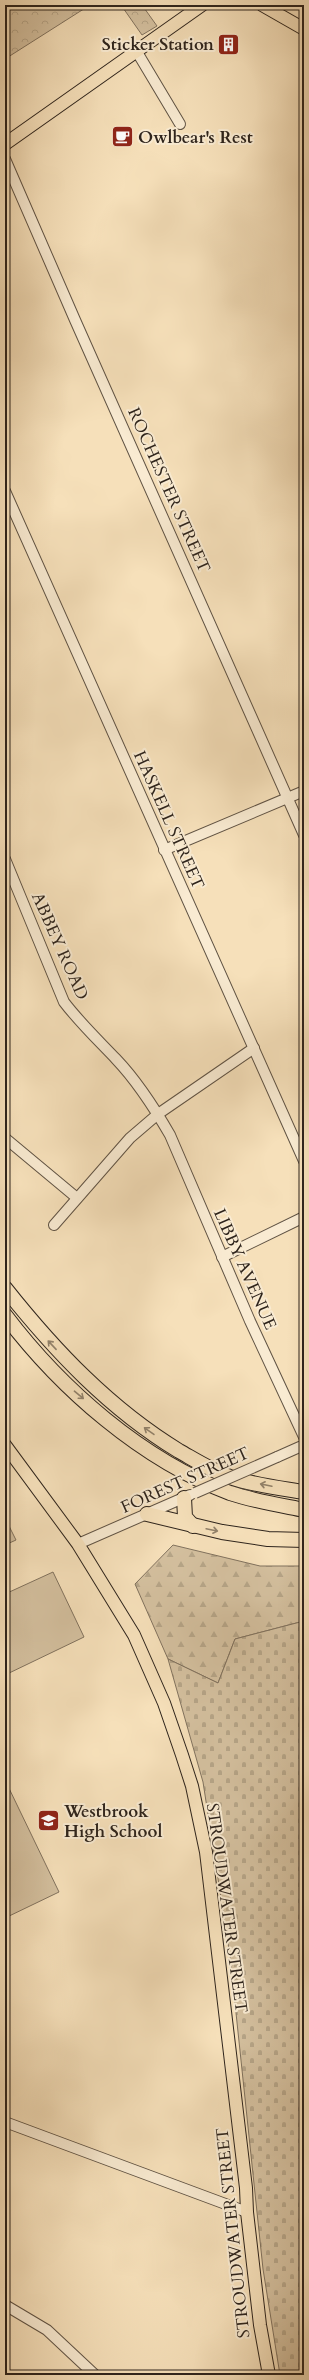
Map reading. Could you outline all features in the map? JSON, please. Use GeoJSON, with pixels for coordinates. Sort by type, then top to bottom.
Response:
{"type":"FeatureCollection","features":[{"type":"Feature","properties":{"kind":"highway"},"geometry":{"type":"LineString","coordinates":[[5,1288],[40,1332],[81,1374],[123,1411],[156,1436],[190,1457],[230,1477],[304,1492]]}},
{"type":"Feature","properties":{"kind":"highway"},"geometry":{"type":"LineString","coordinates":[[5,1315],[24,1340],[67,1385],[130,1438],[181,1471],[230,1493],[264,1503],[304,1510]]}},
{"type":"Feature","properties":{"kind":"highway"},"geometry":{"type":"LineString","coordinates":[[189,1496],[183,1510],[192,1526]]}},
{"type":"Feature","properties":{"kind":"highway"},"geometry":{"type":"LineString","coordinates":[[147,1514],[192,1526],[252,1537],[304,1540]]}},
{"type":"Feature","properties":{"kind":"main road"},"geometry":{"type":"LineString","coordinates":[[5,144],[202,5]]}},
{"type":"Feature","properties":{"kind":"main road"},"geometry":{"type":"LineString","coordinates":[[262,5],[304,29]]}},
{"type":"Feature","properties":{"kind":"main road","name":"STROUDWATER STREET"},"geometry":{"type":"LineString","coordinates":[[5,1445],[78,1544],[134,1635],[169,1718],[192,1786],[206,1852],[246,2188],[247,2212],[260,2325],[268,2375]]}},
{"type":"Feature","properties":{"kind":"street"},"geometry":{"type":"LineString","coordinates":[[137,52],[180,124]]}},
{"type":"Feature","properties":{"kind":"street","name":"ROCHESTER STREET"},"geometry":{"type":"LineString","coordinates":[[5,159],[304,835]]}},
{"type":"Feature","properties":{"kind":"street","name":"HASKELL STREET"},"geometry":{"type":"LineString","coordinates":[[5,490],[164,850],[304,1161]]}},
{"type":"Feature","properties":{"kind":"street"},"geometry":{"type":"LineString","coordinates":[[164,850],[304,791]]}},
{"type":"Feature","properties":{"kind":"street","name":"ABBEY ROAD"},"geometry":{"type":"LineString","coordinates":[[5,858],[64,1002],[79,1022],[117,1061],[158,1114]]}},
{"type":"Feature","properties":{"kind":"street"},"geometry":{"type":"LineString","coordinates":[[54,1225],[130,1138],[158,1114],[254,1048]]}},
{"type":"Feature","properties":{"kind":"street","name":"LIBBY AVENUE"},"geometry":{"type":"LineString","coordinates":[[158,1114],[170,1135],[222,1257],[304,1437]]}},
{"type":"Feature","properties":{"kind":"street"},"geometry":{"type":"LineString","coordinates":[[5,1138],[77,1198]]}},
{"type":"Feature","properties":{"kind":"street"},"geometry":{"type":"LineString","coordinates":[[222,1257],[304,1217]]}},
{"type":"Feature","properties":{"kind":"street","name":"FOREST STREET"},"geometry":{"type":"LineString","coordinates":[[78,1544],[304,1445]]}},
{"type":"Feature","properties":{"kind":"street"},"geometry":{"type":"LineString","coordinates":[[5,2122],[247,2212]]}},
{"type":"Feature","properties":{"kind":"street"},"geometry":{"type":"LineString","coordinates":[[5,2305],[47,2330],[95,2375]]}},
{"type":"Feature","properties":{"kind":"green space"},"geometry":{"type":"Polygon","coordinates":[[[5,5],[90,5],[5,59],[5,5]]]}},
{"type":"Feature","properties":{"kind":"green space"},"geometry":{"type":"Polygon","coordinates":[[[121,5],[142,5],[157,26],[142,35],[121,5]]]}},
{"type":"Feature","properties":{"kind":"green space"},"geometry":{"type":"Polygon","coordinates":[[[5,1518],[16,1540],[5,1545],[5,1518]]]}},
{"type":"Feature","properties":{"kind":"green space"},"geometry":{"type":"Polygon","coordinates":[[[173,1545],[260,1566],[304,1566],[304,1621],[235,1639],[218,1683],[168,1659],[135,1584],[173,1545]]]}},
{"type":"Feature","properties":{"kind":"green space"},"geometry":{"type":"Polygon","coordinates":[[[53,1572],[84,1637],[5,1675],[5,1594],[53,1572]]]}},
{"type":"Feature","properties":{"kind":"green space"},"geometry":{"type":"Polygon","coordinates":[[[304,1621],[304,2375],[280,2375],[263,2269],[230,1956],[203,1782],[168,1659],[218,1683],[235,1639],[304,1621]]]}},
{"type":"Feature","properties":{"kind":"green space"},"geometry":{"type":"Polygon","coordinates":[[[5,1780],[59,1892],[5,1918],[5,1780]]]}},
{"type":"Feature","properties":{"kind":"place","name":"Sticker Station"},"geometry":{"type":"Point","coordinates":[229,44]}},
{"type":"Feature","properties":{"kind":"place","name":"Owlbear's Rest"},"geometry":{"type":"Point","coordinates":[122,137]}},
{"type":"Feature","properties":{"kind":"place","name":"Westbrook High School"},"geometry":{"type":"Point","coordinates":[48,1821]}}]}
